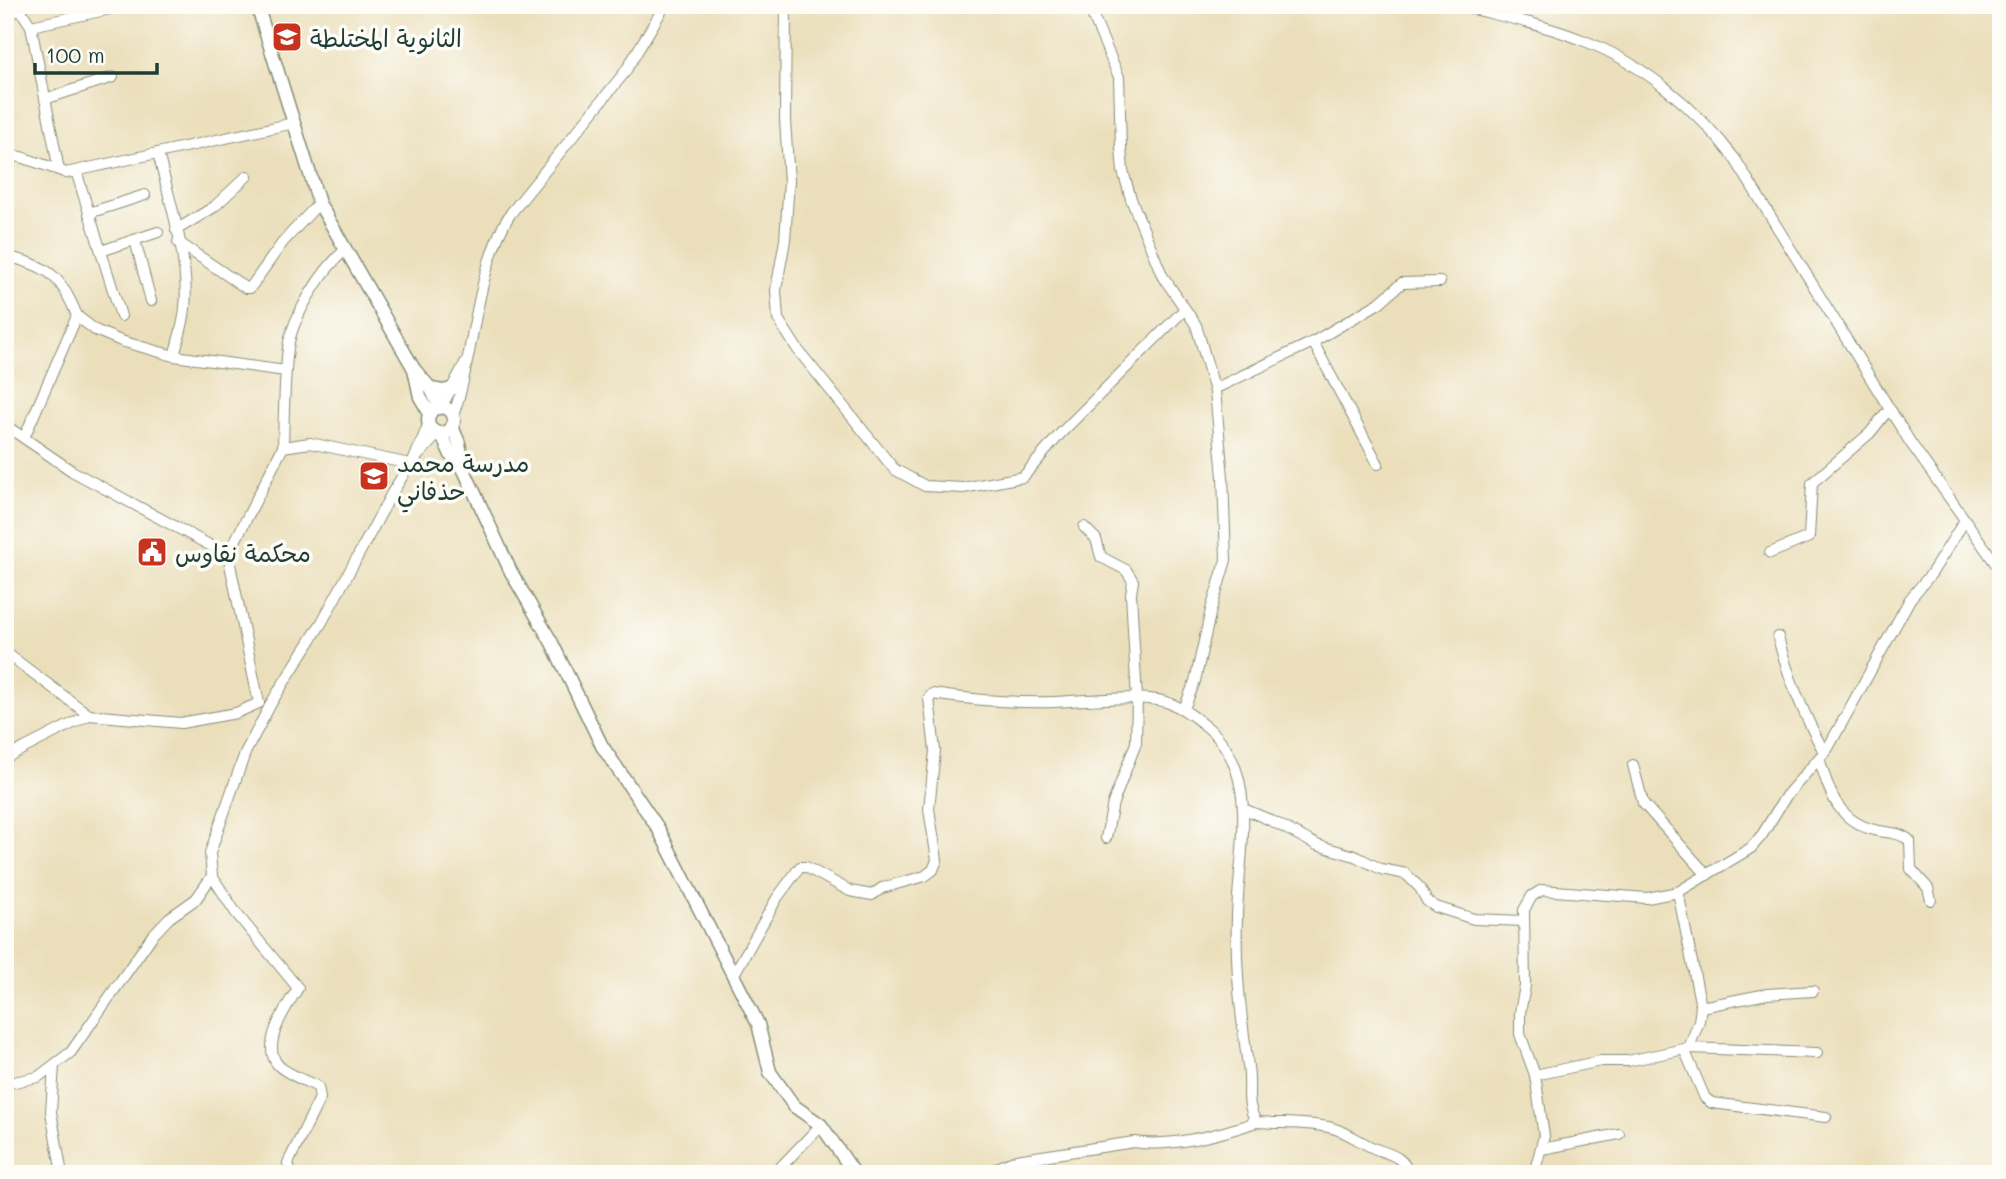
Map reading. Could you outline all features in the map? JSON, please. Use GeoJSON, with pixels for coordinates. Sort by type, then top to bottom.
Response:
{"type":"FeatureCollection","features":[{"type":"Feature","properties":{"kind":"street"},"geometry":{"type":"LineString","coordinates":[[31,26],[129,5]]}},
{"type":"Feature","properties":{"kind":"street"},"geometry":{"type":"LineString","coordinates":[[257,5],[320,203],[414,369],[431,389],[435,413],[432,429],[444,432],[459,443],[464,470],[510,572],[552,643],[602,746],[658,828],[758,1024],[764,1053],[774,1079],[794,1106],[821,1125],[855,1174]]}},
{"type":"Feature","properties":{"kind":"street"},"geometry":{"type":"LineString","coordinates":[[413,461],[444,432],[462,392],[493,248],[500,230],[625,72],[665,5]]}},
{"type":"Feature","properties":{"kind":"street"},"geometry":{"type":"LineString","coordinates":[[786,5],[785,120],[789,181],[785,240],[776,290],[778,319],[798,350],[894,469],[925,486],[963,488],[1023,477],[1061,433],[1185,309]]}},
{"type":"Feature","properties":{"kind":"street"},"geometry":{"type":"LineString","coordinates":[[1088,5],[1119,77],[1121,148],[1131,200],[1162,275],[1196,325],[1214,389],[1223,477],[1226,560],[1211,610],[1195,681],[1184,709]]}},
{"type":"Feature","properties":{"kind":"street"},"geometry":{"type":"LineString","coordinates":[[1458,5],[1582,40],[1650,77],[1678,97],[1712,128],[1735,159],[1892,412],[2001,571]]}},
{"type":"Feature","properties":{"kind":"street"},"geometry":{"type":"LineString","coordinates":[[5,18],[21,7],[31,26],[60,170]]}},
{"type":"Feature","properties":{"kind":"street"},"geometry":{"type":"LineString","coordinates":[[45,99],[113,77]]}},
{"type":"Feature","properties":{"kind":"street"},"geometry":{"type":"LineString","coordinates":[[5,155],[21,157],[66,173],[294,123]]}},
{"type":"Feature","properties":{"kind":"street"},"geometry":{"type":"LineString","coordinates":[[158,153],[177,230],[186,299],[174,356]]}},
{"type":"Feature","properties":{"kind":"street"},"geometry":{"type":"LineString","coordinates":[[76,171],[121,316]]}},
{"type":"Feature","properties":{"kind":"street"},"geometry":{"type":"LineString","coordinates":[[177,230],[214,207],[247,176]]}},
{"type":"Feature","properties":{"kind":"street"},"geometry":{"type":"LineString","coordinates":[[89,213],[145,195]]}},
{"type":"Feature","properties":{"kind":"street"},"geometry":{"type":"LineString","coordinates":[[178,242],[246,288],[250,288],[283,242],[320,203]]}},
{"type":"Feature","properties":{"kind":"street"},"geometry":{"type":"LineString","coordinates":[[101,251],[158,232]]}},
{"type":"Feature","properties":{"kind":"street"},"geometry":{"type":"LineString","coordinates":[[135,240],[151,301]]}},
{"type":"Feature","properties":{"kind":"street"},"geometry":{"type":"LineString","coordinates":[[259,703],[228,555],[283,447],[288,345],[313,288],[345,250]]}},
{"type":"Feature","properties":{"kind":"street"},"geometry":{"type":"LineString","coordinates":[[5,256],[51,271],[68,292],[77,316],[95,330],[121,341],[174,356],[286,371]]}},
{"type":"Feature","properties":{"kind":"street"},"geometry":{"type":"LineString","coordinates":[[1214,389],[1313,342],[1379,303],[1402,283],[1440,282]]}},
{"type":"Feature","properties":{"kind":"street"},"geometry":{"type":"LineString","coordinates":[[24,438],[77,316]]}},
{"type":"Feature","properties":{"kind":"street"},"geometry":{"type":"LineString","coordinates":[[1313,342],[1378,464]]}},
{"type":"Feature","properties":{"kind":"street"},"geometry":{"type":"LineString","coordinates":[[291,1174],[288,1163],[320,1098],[318,1087],[279,1066],[272,1050],[277,1022],[298,988],[236,913],[212,876],[210,853],[245,753],[273,700],[322,622],[392,493],[413,461],[435,413],[468,356]]}},
{"type":"Feature","properties":{"kind":"street"},"geometry":{"type":"LineString","coordinates":[[414,369],[421,397],[435,413]]}},
{"type":"Feature","properties":{"kind":"street"},"geometry":{"type":"LineString","coordinates":[[431,389],[451,389]]}},
{"type":"Feature","properties":{"kind":"street"},"geometry":{"type":"LineString","coordinates":[[435,413],[447,409],[444,432],[455,460],[464,470]]}},
{"type":"Feature","properties":{"kind":"street"},"geometry":{"type":"LineString","coordinates":[[1770,553],[1808,537],[1812,483],[1853,449],[1885,414],[1892,412]]}},
{"type":"Feature","properties":{"kind":"street"},"geometry":{"type":"LineString","coordinates":[[5,425],[72,471],[228,555]]}},
{"type":"Feature","properties":{"kind":"street"},"geometry":{"type":"LineString","coordinates":[[283,447],[310,443],[413,461]]}},
{"type":"Feature","properties":{"kind":"street"},"geometry":{"type":"LineString","coordinates":[[1534,1174],[1544,1136],[1535,1074],[1520,1034],[1520,1013],[1525,986],[1524,909],[1532,896],[1542,890],[1647,898],[1678,892],[1751,848],[1786,796],[1822,755],[1910,599],[1931,574],[1965,520]]}},
{"type":"Feature","properties":{"kind":"street"},"geometry":{"type":"LineString","coordinates":[[1084,527],[1096,539],[1101,557],[1126,570],[1133,581],[1131,594],[1137,699],[1136,743],[1113,803],[1107,838]]}},
{"type":"Feature","properties":{"kind":"street"},"geometry":{"type":"LineString","coordinates":[[1778,637],[1787,673],[1822,755],[1830,794],[1851,821],[1874,830],[1902,835],[1910,841],[1911,869],[1928,888],[1931,900]]}},
{"type":"Feature","properties":{"kind":"street"},"geometry":{"type":"LineString","coordinates":[[5,652],[89,715],[181,723],[236,713],[273,700]]}},
{"type":"Feature","properties":{"kind":"street"},"geometry":{"type":"LineString","coordinates":[[733,975],[745,959],[777,898],[800,867],[806,867],[850,891],[872,895],[882,888],[925,876],[933,870],[937,860],[929,808],[935,751],[929,698],[932,694],[967,700],[1164,701],[1184,709],[1216,732],[1230,752],[1239,778],[1244,809],[1237,916],[1237,982],[1250,1078],[1247,1092],[1249,1108],[1256,1122]]}},
{"type":"Feature","properties":{"kind":"street"},"geometry":{"type":"LineString","coordinates":[[5,758],[89,715]]}},
{"type":"Feature","properties":{"kind":"street"},"geometry":{"type":"LineString","coordinates":[[1633,765],[1643,803],[1707,874]]}},
{"type":"Feature","properties":{"kind":"street"},"geometry":{"type":"LineString","coordinates":[[1244,809],[1317,845],[1355,856],[1381,869],[1406,874],[1420,888],[1427,901],[1436,907],[1475,919],[1524,921]]}},
{"type":"Feature","properties":{"kind":"street"},"geometry":{"type":"LineString","coordinates":[[5,1084],[38,1077],[71,1052],[152,936],[169,918],[196,899],[212,876]]}},
{"type":"Feature","properties":{"kind":"street"},"geometry":{"type":"LineString","coordinates":[[1678,892],[1701,1007],[1699,1021],[1687,1048],[1705,1098],[1712,1103],[1826,1117]]}},
{"type":"Feature","properties":{"kind":"street"},"geometry":{"type":"LineString","coordinates":[[1701,1007],[1767,994],[1813,991]]}},
{"type":"Feature","properties":{"kind":"street"},"geometry":{"type":"LineString","coordinates":[[1535,1074],[1601,1060],[1628,1061],[1687,1048],[1817,1052]]}},
{"type":"Feature","properties":{"kind":"street"},"geometry":{"type":"LineString","coordinates":[[54,1065],[51,1112],[62,1174]]}},
{"type":"Feature","properties":{"kind":"street"},"geometry":{"type":"LineString","coordinates":[[998,1174],[999,1167],[1016,1160],[1134,1142],[1149,1145],[1183,1140],[1233,1130],[1256,1122],[1331,1128],[1396,1156],[1406,1167],[1408,1174]]}},
{"type":"Feature","properties":{"kind":"street"},"geometry":{"type":"LineString","coordinates":[[774,1174],[821,1125]]}},
{"type":"Feature","properties":{"kind":"street"},"geometry":{"type":"LineString","coordinates":[[1542,1149],[1619,1134]]}},
{"type":"Feature","properties":{"kind":"place","name":"الثانوية المختلطة"},"geometry":{"type":"Point","coordinates":[287,37]}},
{"type":"Feature","properties":{"kind":"place","name":"مدرسة محمد حذفاني"},"geometry":{"type":"Point","coordinates":[374,476]}},
{"type":"Feature","properties":{"kind":"place","name":"محكمة نقاوس"},"geometry":{"type":"Point","coordinates":[152,552]}}]}
